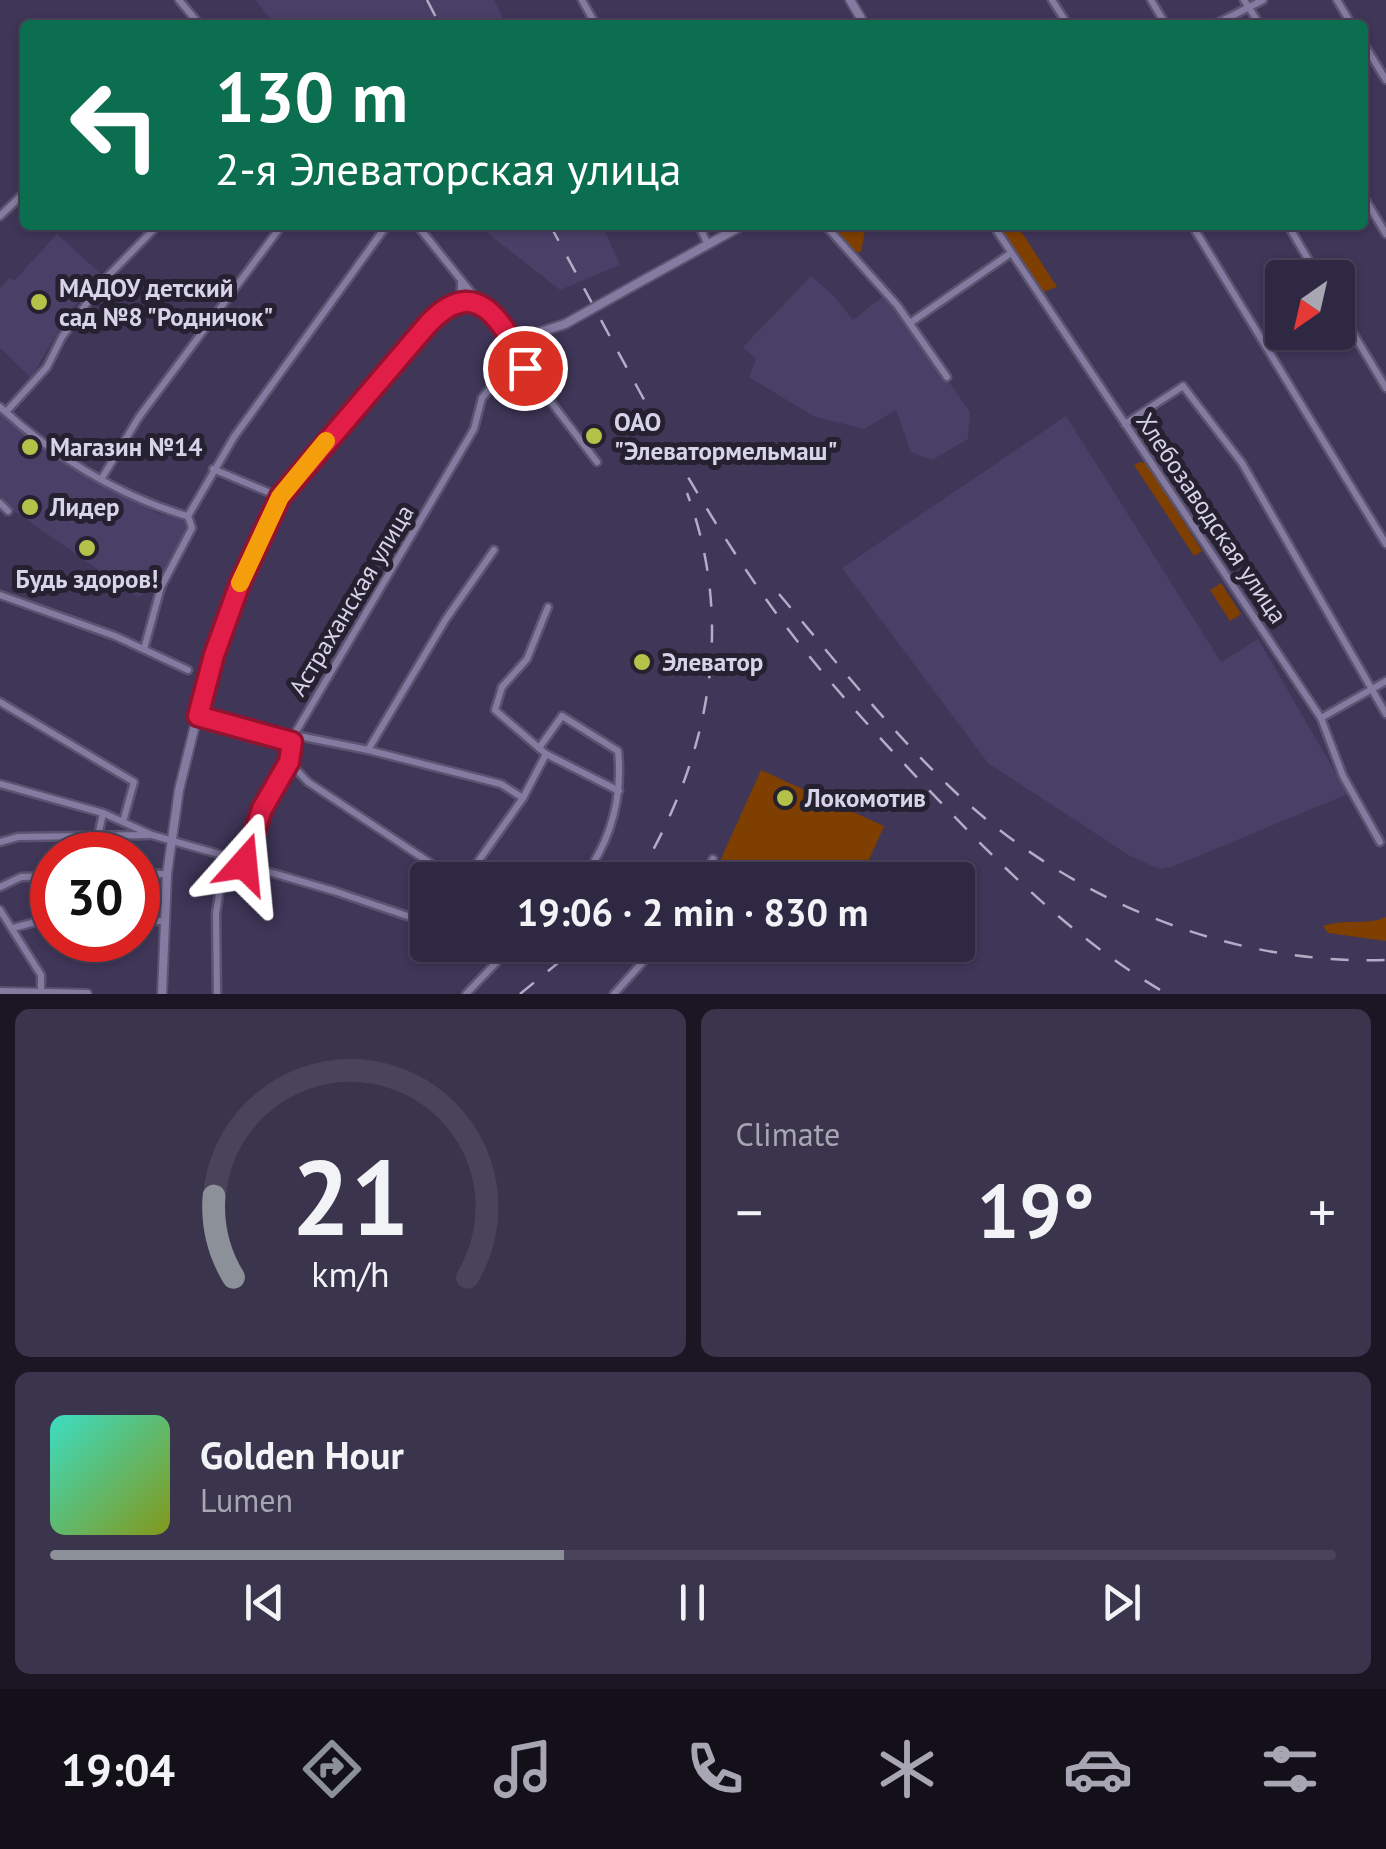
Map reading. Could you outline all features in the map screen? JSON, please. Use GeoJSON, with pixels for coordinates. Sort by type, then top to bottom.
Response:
{"type":"FeatureCollection","features":[{"type":"Feature","properties":{"kind":"street"},"geometry":{"type":"LineString","coordinates":[[179,0],[196,20]]}},
{"type":"Feature","properties":{"kind":"street"},"geometry":{"type":"LineString","coordinates":[[1222,20],[1247,4],[1263,0]]}},
{"type":"Feature","properties":{"kind":"street"},"geometry":{"type":"LineString","coordinates":[[1368,51],[1386,80]]}},
{"type":"Feature","properties":{"kind":"street"},"geometry":{"type":"LineString","coordinates":[[0,216],[20,197]]}},
{"type":"Feature","properties":{"kind":"street"},"geometry":{"type":"LineString","coordinates":[[1368,204],[1386,234]]}},
{"type":"Feature","properties":{"kind":"street"},"geometry":{"type":"LineString","coordinates":[[153,230],[104,280],[62,337],[47,367],[3,410],[63,458],[158,508],[188,516]]}},
{"type":"Feature","properties":{"kind":"street"},"geometry":{"type":"LineString","coordinates":[[102,478],[139,417],[278,230]]}},
{"type":"Feature","properties":{"kind":"street"},"geometry":{"type":"LineString","coordinates":[[144,649],[161,587],[192,528],[188,516],[213,470],[383,230]]}},
{"type":"Feature","properties":{"kind":"street"},"geometry":{"type":"LineString","coordinates":[[421,230],[511,336],[536,385],[596,462]]}},
{"type":"Feature","properties":{"kind":"street"},"geometry":{"type":"LineString","coordinates":[[701,230],[707,244]]}},
{"type":"Feature","properties":{"kind":"street"},"geometry":{"type":"LineString","coordinates":[[511,336],[537,334],[565,324],[734,230]]}},
{"type":"Feature","properties":{"kind":"street"},"geometry":{"type":"LineString","coordinates":[[828,230],[910,323],[948,376]]}},
{"type":"Feature","properties":{"kind":"street","name":"Хлебозаводская улица"},"geometry":{"type":"LineString","coordinates":[[996,230],[1321,718],[1344,776],[1380,842]]}},
{"type":"Feature","properties":{"kind":"street"},"geometry":{"type":"LineString","coordinates":[[1195,230],[1386,544]]}},
{"type":"Feature","properties":{"kind":"street"},"geometry":{"type":"LineString","coordinates":[[1291,230],[1309,260]]}},
{"type":"Feature","properties":{"kind":"street"},"geometry":{"type":"LineString","coordinates":[[910,323],[1012,253]]}},
{"type":"Feature","properties":{"kind":"street"},"geometry":{"type":"LineString","coordinates":[[162,994],[170,838],[214,655],[240,583],[280,497],[428,324],[461,294],[461,279]]}},
{"type":"Feature","properties":{"kind":"street"},"geometry":{"type":"LineString","coordinates":[[454,302],[469,300],[483,307]]}},
{"type":"Feature","properties":{"kind":"street"},"geometry":{"type":"LineString","coordinates":[[1355,336],[1386,388]]}},
{"type":"Feature","properties":{"kind":"street","name":"Астраханская улица"},"geometry":{"type":"LineString","coordinates":[[244,864],[262,809],[289,762],[293,739],[474,429],[482,398],[510,364]]}},
{"type":"Feature","properties":{"kind":"street"},"geometry":{"type":"LineString","coordinates":[[1126,424],[1183,386],[1242,463],[1386,714]]}},
{"type":"Feature","properties":{"kind":"street"},"geometry":{"type":"LineString","coordinates":[[213,470],[280,497]]}},
{"type":"Feature","properties":{"kind":"street"},"geometry":{"type":"LineString","coordinates":[[0,503],[8,510]]}},
{"type":"Feature","properties":{"kind":"street"},"geometry":{"type":"LineString","coordinates":[[368,750],[446,619],[494,550]]}},
{"type":"Feature","properties":{"kind":"street"},"geometry":{"type":"LineString","coordinates":[[0,594],[188,670]]}},
{"type":"Feature","properties":{"kind":"street"},"geometry":{"type":"LineString","coordinates":[[548,607],[527,660],[502,687],[495,710],[546,754],[619,791]]}},
{"type":"Feature","properties":{"kind":"street"},"geometry":{"type":"LineString","coordinates":[[1321,718],[1386,681]]}},
{"type":"Feature","properties":{"kind":"street"},"geometry":{"type":"LineString","coordinates":[[0,702],[134,782],[123,822]]}},
{"type":"Feature","properties":{"kind":"street"},"geometry":{"type":"LineString","coordinates":[[198,716],[293,739],[368,750],[500,784],[523,798]]}},
{"type":"Feature","properties":{"kind":"street"},"geometry":{"type":"LineString","coordinates":[[538,748],[562,716],[618,751],[616,816],[595,862]]}},
{"type":"Feature","properties":{"kind":"street"},"geometry":{"type":"LineString","coordinates":[[478,862],[523,798],[546,754]]}},
{"type":"Feature","properties":{"kind":"street"},"geometry":{"type":"LineString","coordinates":[[289,762],[308,782],[429,862]]}},
{"type":"Feature","properties":{"kind":"street"},"geometry":{"type":"LineString","coordinates":[[0,784],[103,813],[145,832]]}},
{"type":"Feature","properties":{"kind":"street"},"geometry":{"type":"LineString","coordinates":[[99,832],[103,813]]}},
{"type":"Feature","properties":{"kind":"street"},"geometry":{"type":"LineString","coordinates":[[160,836],[222,854],[225,859],[216,913],[218,994]]}},
{"type":"Feature","properties":{"kind":"street"},"geometry":{"type":"LineString","coordinates":[[0,842],[30,837]]}},
{"type":"Feature","properties":{"kind":"street"},"geometry":{"type":"LineString","coordinates":[[225,859],[410,918]]}},
{"type":"Feature","properties":{"kind":"street"},"geometry":{"type":"LineString","coordinates":[[160,874],[167,874]]}},
{"type":"Feature","properties":{"kind":"street"},"geometry":{"type":"LineString","coordinates":[[0,887],[30,877]]}},
{"type":"Feature","properties":{"kind":"street"},"geometry":{"type":"LineString","coordinates":[[0,910],[41,974],[41,992]]}},
{"type":"Feature","properties":{"kind":"street"},"geometry":{"type":"LineString","coordinates":[[13,928],[30,923]]}},
{"type":"Feature","properties":{"kind":"street"},"geometry":{"type":"LineString","coordinates":[[466,994],[497,962]]}},
{"type":"Feature","properties":{"kind":"street"},"geometry":{"type":"LineString","coordinates":[[614,994],[643,962]]}},
{"type":"Feature","properties":{"kind":"street"},"geometry":{"type":"LineString","coordinates":[[0,992],[86,994]]}},
{"type":"Feature","properties":{"kind":"shaded area"},"geometry":{"type":"Polygon","coordinates":[[[255,0],[494,0],[504,20],[272,20],[255,0]]]}},
{"type":"Feature","properties":{"kind":"shaded area"},"geometry":{"type":"Polygon","coordinates":[[[483,230],[604,230],[620,265],[560,290],[483,230]]]}},
{"type":"Feature","properties":{"kind":"shaded area"},"geometry":{"type":"Polygon","coordinates":[[[836,230],[865,230],[861,252],[856,252],[836,230]]]}},
{"type":"Feature","properties":{"kind":"shaded area"},"geometry":{"type":"Polygon","coordinates":[[[1000,230],[1020,230],[1057,287],[1043,292],[1000,230]]]}},
{"type":"Feature","properties":{"kind":"shaded area","name":"МАДОУ детский сад №8 \"Родничок\""},"geometry":{"type":"Polygon","coordinates":[[[57,234],[101,274],[67,316],[31,378],[0,348],[0,288],[9,278],[15,280],[57,234]]]}},
{"type":"Feature","properties":{"kind":"shaded area"},"geometry":{"type":"Polygon","coordinates":[[[811,276],[853,320],[883,296],[906,320],[970,412],[968,439],[932,460],[911,452],[896,410],[864,429],[813,416],[749,377],[756,359],[743,347],[811,276]]]}},
{"type":"Feature","properties":{"kind":"shaded area"},"geometry":{"type":"Polygon","coordinates":[[[0,410],[62,461],[159,514],[183,519],[189,530],[157,585],[153,583],[139,598],[0,501],[0,410]]]}},
{"type":"Feature","properties":{"kind":"shaded area"},"geometry":{"type":"Polygon","coordinates":[[[1066,416],[1221,662],[1258,639],[1348,794],[1159,869],[1130,856],[988,763],[842,568],[1066,416]]]}},
{"type":"Feature","properties":{"kind":"shaded area"},"geometry":{"type":"Polygon","coordinates":[[[1146,463],[1202,551],[1194,556],[1134,465],[1146,463]]]}},
{"type":"Feature","properties":{"kind":"shaded area"},"geometry":{"type":"Polygon","coordinates":[[[1221,583],[1241,614],[1230,621],[1210,590],[1221,583]]]}},
{"type":"Feature","properties":{"kind":"shaded area","name":"Локомотив"},"geometry":{"type":"Polygon","coordinates":[[[761,770],[884,826],[868,862],[720,861],[761,770]]]}},
{"type":"Feature","properties":{"kind":"shaded area"},"geometry":{"type":"Polygon","coordinates":[[[1386,917],[1386,941],[1328,933],[1323,926],[1371,921],[1386,917]]]}},
{"type":"Feature","properties":{"kind":"railway"},"geometry":{"type":"LineString","coordinates":[[427,0],[437,20]]}},
{"type":"Feature","properties":{"kind":"railway"},"geometry":{"type":"LineString","coordinates":[[553,230],[704,503],[804,650],[898,758],[1025,886],[1078,933],[1167,994]]}},
{"type":"Feature","properties":{"kind":"railway"},"geometry":{"type":"LineString","coordinates":[[646,862],[681,788],[697,741],[707,692],[712,643],[710,593],[702,543],[687,493]]}},
{"type":"Feature","properties":{"kind":"railway"},"geometry":{"type":"LineString","coordinates":[[779,594],[905,742],[996,827],[1045,862],[1151,917],[1208,937],[1266,951],[1326,959],[1386,960]]}},
{"type":"Feature","properties":{"kind":"railway"},"geometry":{"type":"LineString","coordinates":[[520,994],[559,962]]}},
{"type":"Feature","properties":{"kind":"slow traffic"},"geometry":{"type":"LineString","coordinates":[[240,583],[280,497],[326,441]]}},
{"type":"Feature","properties":{"kind":"place","name":"МАДОУ детский сад №8 \"Родничок\""},"geometry":{"type":"Point","coordinates":[39,302]}},
{"type":"Feature","properties":{"kind":"place","name":"ОАО \"Элеватормельмаш\""},"geometry":{"type":"Point","coordinates":[594,436]}},
{"type":"Feature","properties":{"kind":"place","name":"Магазин №14"},"geometry":{"type":"Point","coordinates":[30,447]}},
{"type":"Feature","properties":{"kind":"place","name":"Лидер"},"geometry":{"type":"Point","coordinates":[30,507]}},
{"type":"Feature","properties":{"kind":"place","name":"Будь здоров!"},"geometry":{"type":"Point","coordinates":[87,548]}},
{"type":"Feature","properties":{"kind":"place","name":"Элеватор"},"geometry":{"type":"Point","coordinates":[642,662]}},
{"type":"Feature","properties":{"kind":"place","name":"Локомотив"},"geometry":{"type":"Point","coordinates":[785,798]}},
{"type":"Feature","properties":{"kind":"route"},"geometry":{"type":"LineString","coordinates":[[244,864],[262,809],[289,762],[292,742],[198,716],[214,655],[272,511],[294,478],[443,308],[458,300],[483,307],[511,336],[525,368]]}}]}
